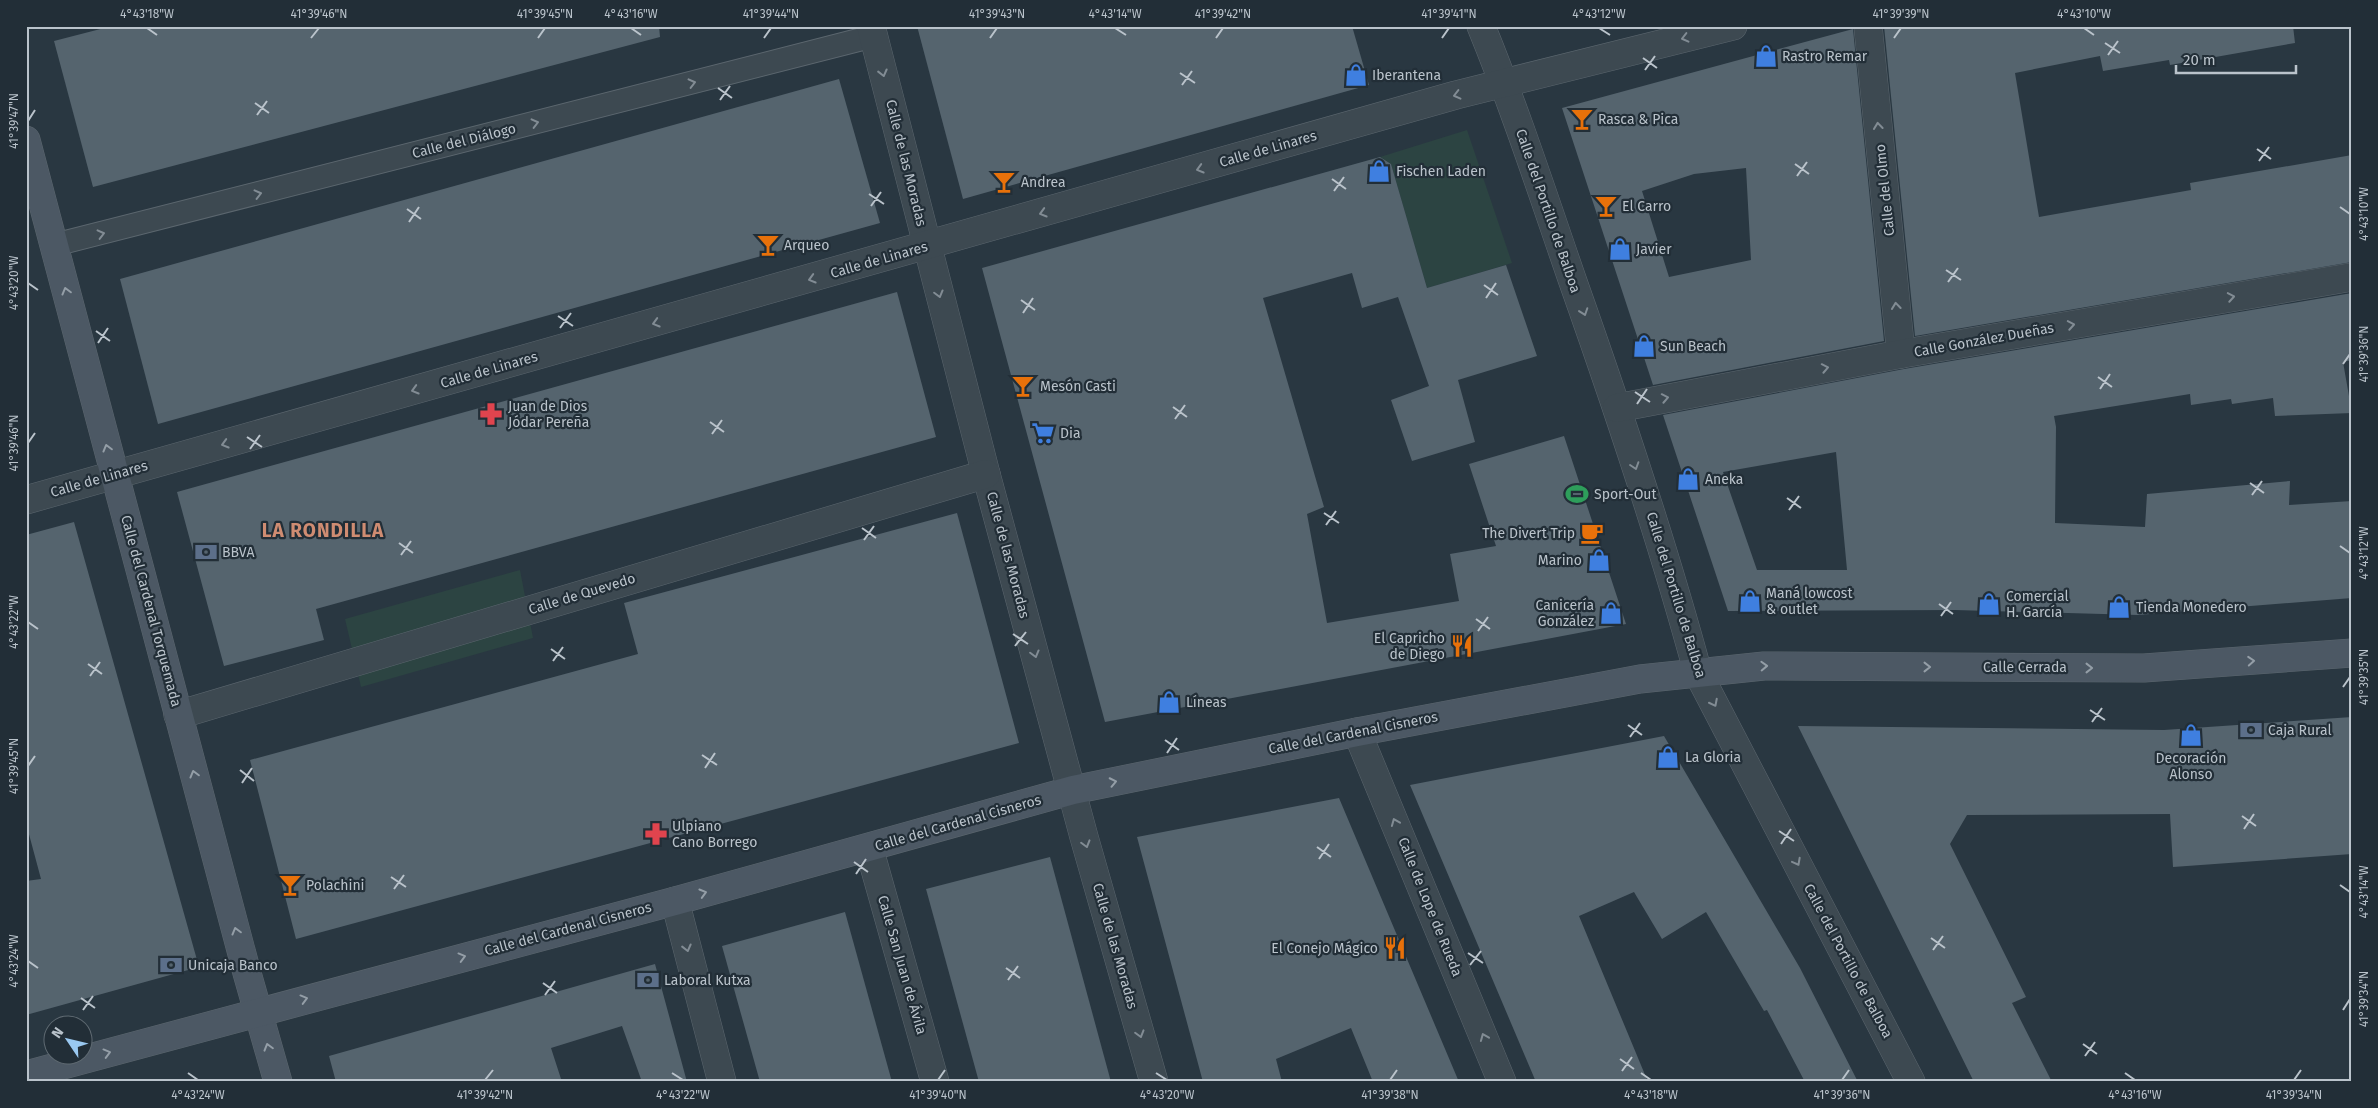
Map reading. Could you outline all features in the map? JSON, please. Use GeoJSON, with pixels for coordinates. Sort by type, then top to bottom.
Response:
{"type":"FeatureCollection","features":[{"type":"Feature","properties":{"kind":"street","name":"Calle del Portillo de Balboa"},"geometry":{"type":"LineString","coordinates":[[1481,26],[1504,84],[1617,408],[1680,607],[1698,673],[1911,1082]]}},
{"type":"Feature","properties":{"kind":"street","name":"Calle de Linares"},"geometry":{"type":"LineString","coordinates":[[26,500],[927,247],[1446,98],[1733,26]]}},
{"type":"Feature","properties":{"kind":"street","name":"Calle del Olmo"},"geometry":{"type":"LineString","coordinates":[[1868,26],[1901,354]]}},
{"type":"Feature","properties":{"kind":"street","name":"Calle de las Moradas"},"geometry":{"type":"LineString","coordinates":[[872,31],[986,474],[1073,790],[1084,837],[1154,1082]]}},
{"type":"Feature","properties":{"kind":"street","name":"Calle del Cardenal Torquemada"},"geometry":{"type":"LineString","coordinates":[[26,140],[178,715],[278,1082]]}},
{"type":"Feature","properties":{"kind":"street","name":"Calle González Dueñas"},"geometry":{"type":"LineString","coordinates":[[1617,408],[1901,354],[2352,277]]}},
{"type":"Feature","properties":{"kind":"street","name":"Calle de Quevedo"},"geometry":{"type":"LineString","coordinates":[[178,715],[986,474]]}},
{"type":"Feature","properties":{"kind":"street","name":"Calle Cerrada"},"geometry":{"type":"LineString","coordinates":[[1698,673],[1764,666],[2144,668],[2352,653]]}},
{"type":"Feature","properties":{"kind":"street","name":"Calle del Cardenal Cisneros"},"geometry":{"type":"LineString","coordinates":[[26,1075],[675,901],[1073,790],[1357,732],[1640,679],[1698,673]]}},
{"type":"Feature","properties":{"kind":"street","name":"Calle de Lope de Rueda"},"geometry":{"type":"LineString","coordinates":[[1357,732],[1502,1082]]}},
{"type":"Feature","properties":{"kind":"street","name":"Calle San Juan de Ávila"},"geometry":{"type":"LineString","coordinates":[[869,848],[935,1082]]}},
{"type":"Feature","properties":{"kind":"street"},"geometry":{"type":"LineString","coordinates":[[675,901],[722,1082]]}},
{"type":"Feature","properties":{"kind":"lane","name":"Calle del Diálogo"},"geometry":{"type":"LineString","coordinates":[[54,245],[872,31]]}},
{"type":"Feature","properties":{"kind":"green space"},"geometry":{"type":"Polygon","coordinates":[[[1467,130],[1512,263],[1427,288],[1391,164],[1380,157],[1467,130]]]}},
{"type":"Feature","properties":{"kind":"green space"},"geometry":{"type":"Polygon","coordinates":[[[520,570],[533,638],[361,687],[345,619],[520,570]]]}},
{"type":"Feature","properties":{"kind":"building"},"geometry":{"type":"Polygon","coordinates":[[[112,26],[659,26],[660,37],[93,187],[54,41],[112,26]]]}},
{"type":"Feature","properties":{"kind":"building"},"geometry":{"type":"Polygon","coordinates":[[[917,26],[1352,26],[1369,85],[963,199],[917,26]]]}},
{"type":"Feature","properties":{"kind":"building"},"geometry":{"type":"Polygon","coordinates":[[[1884,26],[2293,26],[2295,43],[2170,65],[2169,60],[2103,71],[2100,56],[2015,73],[2039,217],[2191,190],[2190,183],[2352,155],[2352,262],[1915,336],[1884,26]]]}},
{"type":"Feature","properties":{"kind":"building"},"geometry":{"type":"Polygon","coordinates":[[[1853,29],[1884,341],[1653,385],[1562,108],[1853,29]],[[1746,168],[1694,174],[1642,191],[1669,277],[1751,260],[1746,168]]]}},
{"type":"Feature","properties":{"kind":"building"},"geometry":{"type":"Polygon","coordinates":[[[839,79],[880,223],[158,424],[120,279],[839,79]]]}},
{"type":"Feature","properties":{"kind":"building"},"geometry":{"type":"Polygon","coordinates":[[[1380,157],[1391,164],[1427,288],[1506,265],[1537,356],[1458,380],[1475,442],[1412,461],[1391,400],[1429,386],[1398,297],[1362,308],[1352,273],[1263,298],[1324,507],[1307,514],[1327,623],[1459,601],[1450,554],[1496,546],[1469,464],[1564,436],[1626,624],[1105,722],[982,268],[1380,157]]]}},
{"type":"Feature","properties":{"kind":"building"},"geometry":{"type":"Polygon","coordinates":[[[897,292],[936,437],[316,609],[324,640],[224,666],[177,492],[897,292]]]}},
{"type":"Feature","properties":{"kind":"building"},"geometry":{"type":"Polygon","coordinates":[[[2352,293],[2352,360],[2343,362],[2352,413],[2275,416],[2273,398],[2232,404],[2231,399],[2191,405],[2190,394],[2054,416],[2056,427],[2055,523],[2145,527],[2147,494],[2290,481],[2289,505],[2352,501],[2352,598],[2138,615],[1955,610],[1728,611],[1663,415],[1904,369],[2352,293]],[[1836,452],[1723,472],[1757,570],[1847,570],[1836,452]]]}},
{"type":"Feature","properties":{"kind":"building"},"geometry":{"type":"Polygon","coordinates":[[[957,513],[1019,743],[296,939],[250,760],[638,654],[624,603],[957,513]]]}},
{"type":"Feature","properties":{"kind":"building"},"geometry":{"type":"Polygon","coordinates":[[[74,522],[199,967],[26,1015],[26,881],[41,879],[26,823],[26,535],[74,522]]]}},
{"type":"Feature","properties":{"kind":"building"},"geometry":{"type":"Polygon","coordinates":[[[2352,717],[2352,854],[2173,867],[2170,814],[1967,815],[1950,844],[2026,997],[2012,1003],[2052,1082],[1974,1082],[1798,726],[2164,730],[2352,717]]]}},
{"type":"Feature","properties":{"kind":"building"},"geometry":{"type":"Polygon","coordinates":[[[1664,736],[1800,968],[1858,1082],[1805,1082],[1767,1010],[1764,1011],[1706,912],[1662,939],[1634,892],[1579,916],[1648,1082],[1536,1082],[1410,785],[1664,736]]]}},
{"type":"Feature","properties":{"kind":"building"},"geometry":{"type":"Polygon","coordinates":[[[1339,798],[1459,1082],[1373,1082],[1351,1028],[1276,1059],[1282,1082],[1203,1082],[1137,837],[1339,798]]]}},
{"type":"Feature","properties":{"kind":"building"},"geometry":{"type":"Polygon","coordinates":[[[1050,857],[1111,1082],[979,1082],[926,889],[1050,857]]]}},
{"type":"Feature","properties":{"kind":"building"},"geometry":{"type":"Polygon","coordinates":[[[845,912],[892,1082],[760,1082],[722,946],[845,912]]]}},
{"type":"Feature","properties":{"kind":"building"},"geometry":{"type":"Polygon","coordinates":[[[655,964],[687,1082],[642,1082],[622,1026],[551,1048],[562,1082],[336,1082],[329,1056],[655,964]]]}},
{"type":"Feature","properties":{"kind":"place","name":"Rastro Remar"},"geometry":{"type":"Point","coordinates":[1766,56]}},
{"type":"Feature","properties":{"kind":"place","name":"Iberantena"},"geometry":{"type":"Point","coordinates":[1356,75]}},
{"type":"Feature","properties":{"kind":"place","name":"Rasca & Pica"},"geometry":{"type":"Point","coordinates":[1582,119]}},
{"type":"Feature","properties":{"kind":"place","name":"Fischen Laden"},"geometry":{"type":"Point","coordinates":[1379,171]}},
{"type":"Feature","properties":{"kind":"place","name":"Andrea"},"geometry":{"type":"Point","coordinates":[1004,182]}},
{"type":"Feature","properties":{"kind":"place","name":"El Carro"},"geometry":{"type":"Point","coordinates":[1606,206]}},
{"type":"Feature","properties":{"kind":"place","name":"Arqueo"},"geometry":{"type":"Point","coordinates":[768,245]}},
{"type":"Feature","properties":{"kind":"place","name":"Javier"},"geometry":{"type":"Point","coordinates":[1620,249]}},
{"type":"Feature","properties":{"kind":"place","name":"Sun Beach"},"geometry":{"type":"Point","coordinates":[1644,346]}},
{"type":"Feature","properties":{"kind":"place","name":"Mesón Casti"},"geometry":{"type":"Point","coordinates":[1023,386]}},
{"type":"Feature","properties":{"kind":"place","name":"Juan de Dios Jódar Pereña"},"geometry":{"type":"Point","coordinates":[491,414]}},
{"type":"Feature","properties":{"kind":"place","name":"Dia"},"geometry":{"type":"Point","coordinates":[1043,433]}},
{"type":"Feature","properties":{"kind":"place","name":"Aneka"},"geometry":{"type":"Point","coordinates":[1688,479]}},
{"type":"Feature","properties":{"kind":"place","name":"Sport-Out"},"geometry":{"type":"Point","coordinates":[1577,494]}},
{"type":"Feature","properties":{"kind":"place","name":"The Divert Trip"},"geometry":{"type":"Point","coordinates":[1592,533]}},
{"type":"Feature","properties":{"kind":"place","name":"BBVA"},"geometry":{"type":"Point","coordinates":[206,552]}},
{"type":"Feature","properties":{"kind":"place","name":"Marino"},"geometry":{"type":"Point","coordinates":[1599,560]}},
{"type":"Feature","properties":{"kind":"place","name":"Maná lowcost & outlet"},"geometry":{"type":"Point","coordinates":[1750,601]}},
{"type":"Feature","properties":{"kind":"place","name":"Comercial H. García"},"geometry":{"type":"Point","coordinates":[1989,604]}},
{"type":"Feature","properties":{"kind":"place","name":"Tienda Monedero"},"geometry":{"type":"Point","coordinates":[2119,607]}},
{"type":"Feature","properties":{"kind":"place","name":"Canicería González"},"geometry":{"type":"Point","coordinates":[1611,613]}},
{"type":"Feature","properties":{"kind":"place","name":"El Capricho de Diego"},"geometry":{"type":"Point","coordinates":[1462,646]}},
{"type":"Feature","properties":{"kind":"place","name":"Líneas"},"geometry":{"type":"Point","coordinates":[1169,702]}},
{"type":"Feature","properties":{"kind":"place","name":"Caja Rural"},"geometry":{"type":"Point","coordinates":[2251,730]}},
{"type":"Feature","properties":{"kind":"place","name":"Decoración Alonso"},"geometry":{"type":"Point","coordinates":[2191,735]}},
{"type":"Feature","properties":{"kind":"place","name":"La Gloria"},"geometry":{"type":"Point","coordinates":[1668,757]}},
{"type":"Feature","properties":{"kind":"place","name":"Ulpiano Cano Borrego"},"geometry":{"type":"Point","coordinates":[656,834]}},
{"type":"Feature","properties":{"kind":"place","name":"Polachini"},"geometry":{"type":"Point","coordinates":[290,885]}},
{"type":"Feature","properties":{"kind":"place","name":"El Conejo Mágico"},"geometry":{"type":"Point","coordinates":[1395,948]}},
{"type":"Feature","properties":{"kind":"place","name":"Unicaja Banco"},"geometry":{"type":"Point","coordinates":[171,965]}},
{"type":"Feature","properties":{"kind":"place","name":"Laboral Kutxa"},"geometry":{"type":"Point","coordinates":[648,980]}},
{"type":"Feature","properties":{"kind":"district","name":"LA RONDILLA"},"geometry":{"type":"Point","coordinates":[323,530]}}]}
